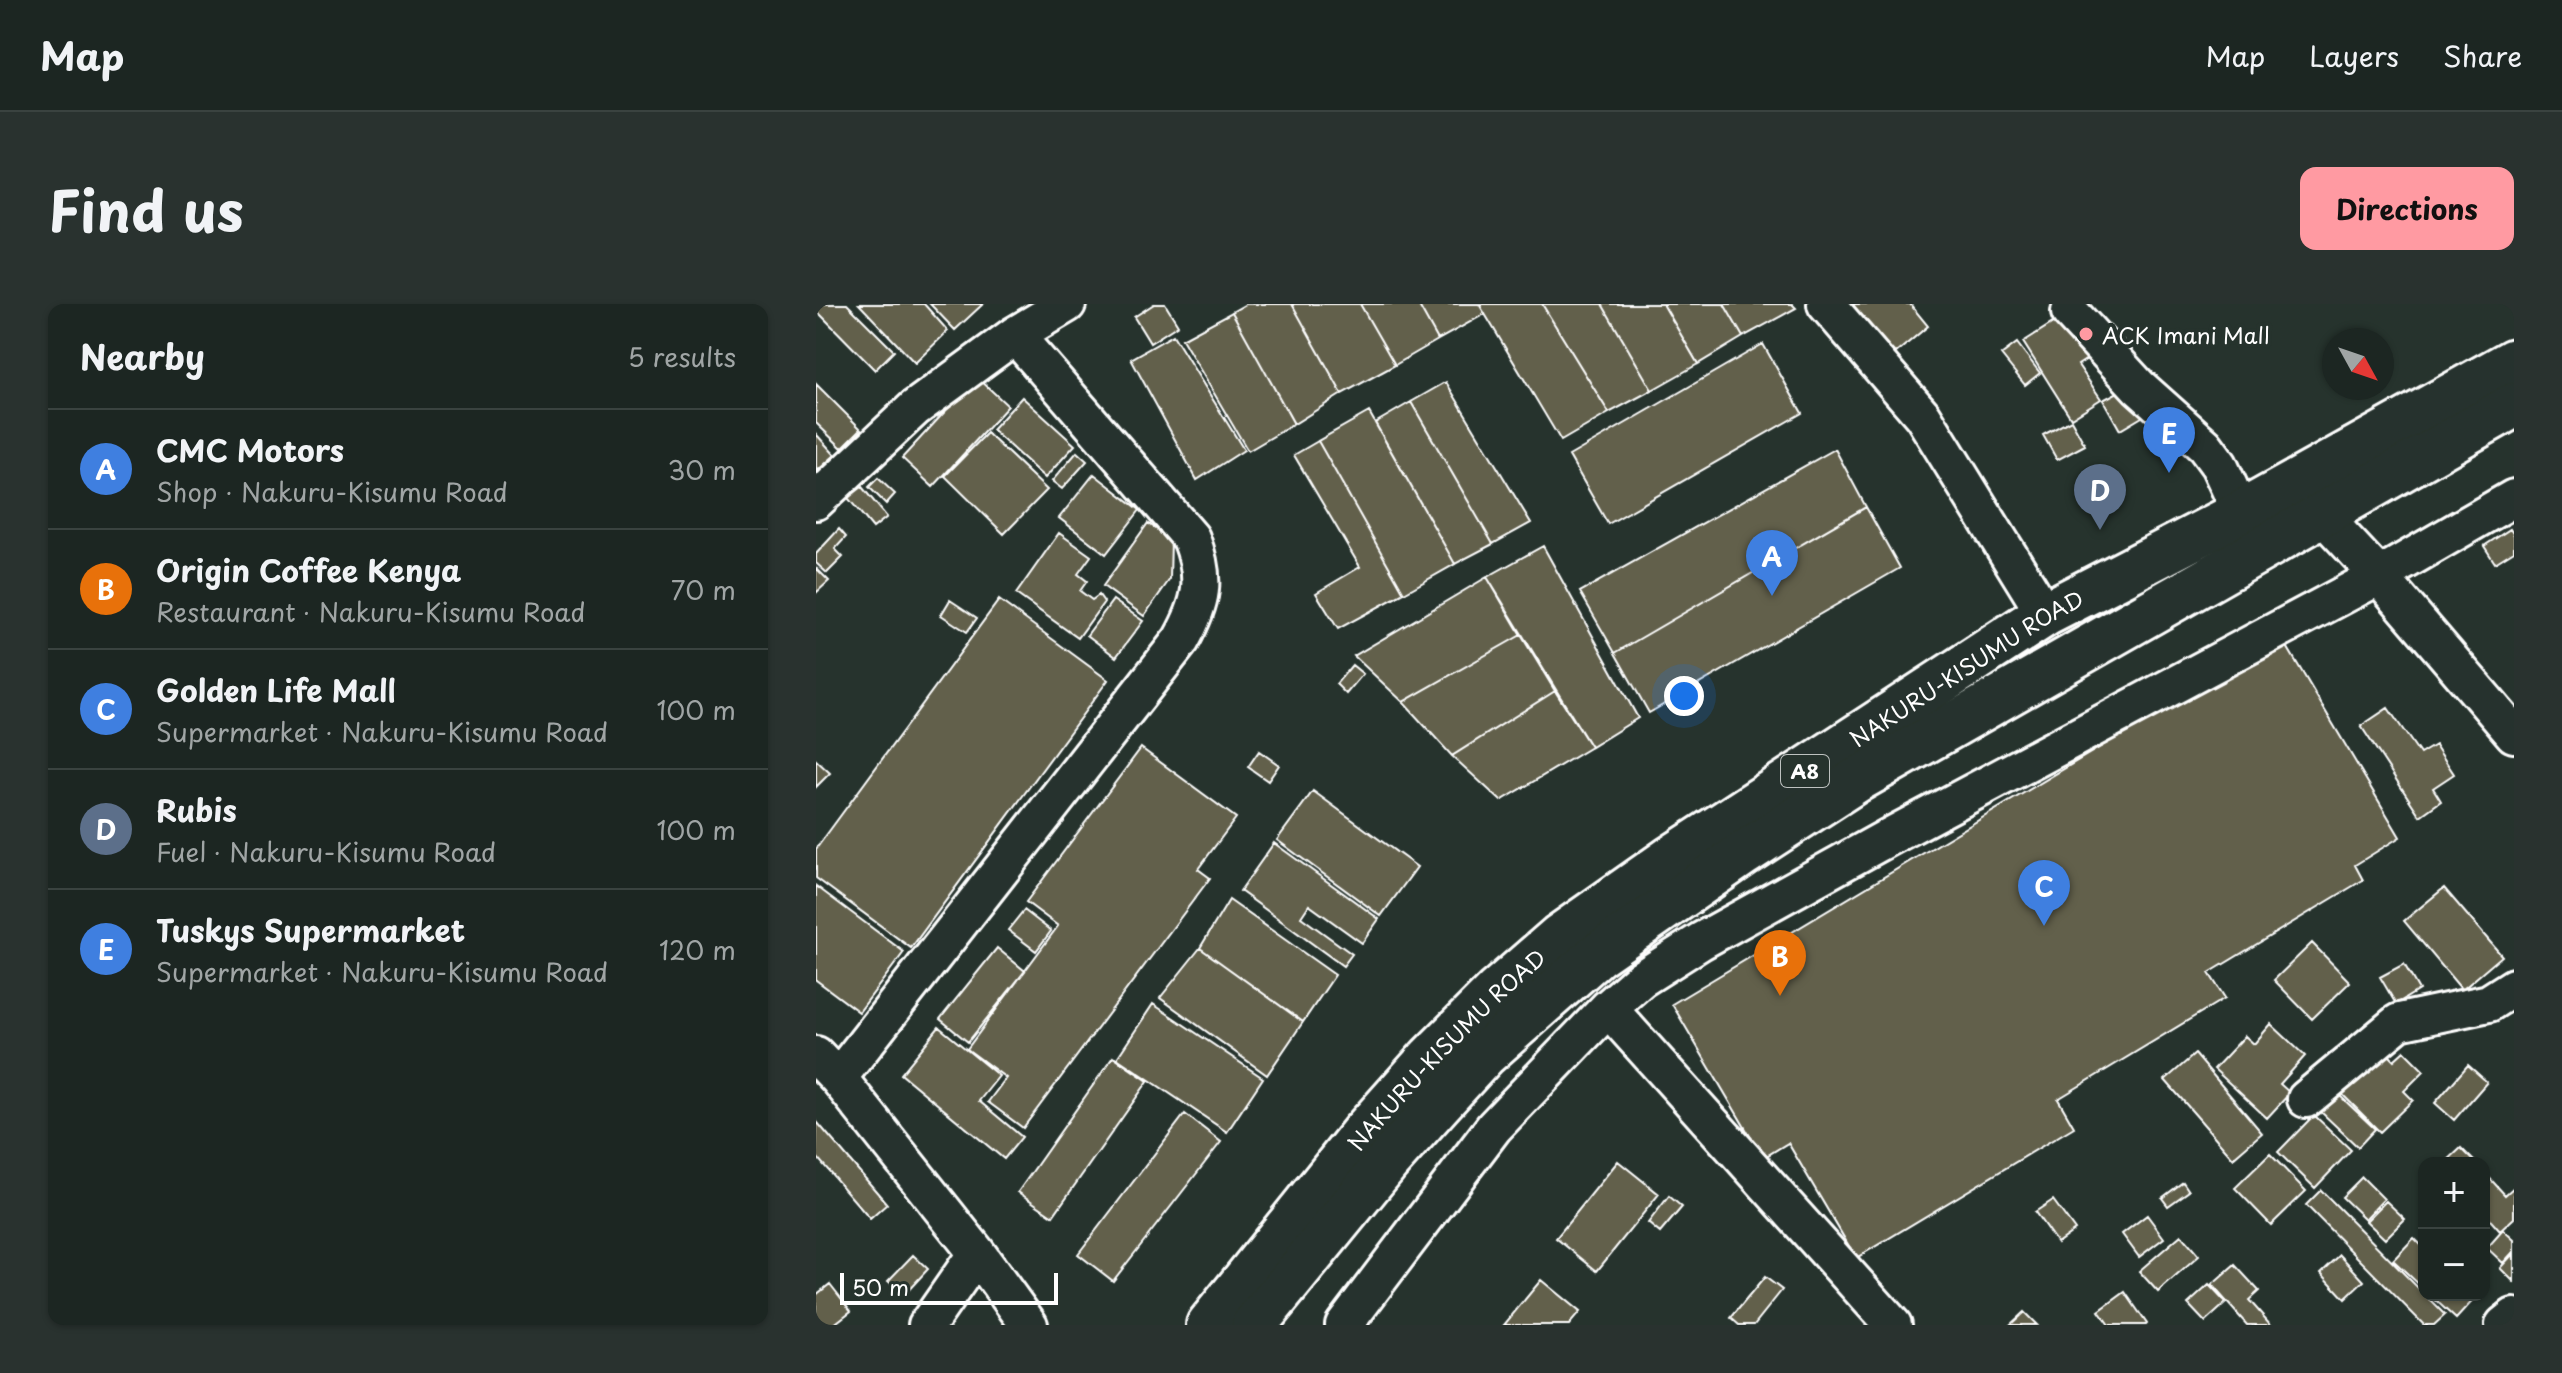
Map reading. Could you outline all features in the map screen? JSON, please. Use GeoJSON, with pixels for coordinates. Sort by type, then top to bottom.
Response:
{"type":"FeatureCollection","features":[{"type":"Feature","properties":{"kind":"highway","name":"NAKURU-KISUMU ROAD"},"geometry":{"type":"LineString","coordinates":[[1209,1325],[1363,1133],[1431,1057],[1497,991],[1559,937],[1670,859],[2045,614],[2241,513],[2514,361]]}},
{"type":"Feature","properties":{"kind":"highway","name":"NAKURU-KISUMU ROAD"},"geometry":{"type":"LineString","coordinates":[[1254,1325],[1388,1161],[1466,1074],[1597,955],[1855,781],[2514,405]]}},
{"type":"Feature","properties":{"kind":"street"},"geometry":{"type":"LineString","coordinates":[[816,501],[915,408],[1015,335],[1067,304]]}},
{"type":"Feature","properties":{"kind":"street"},"geometry":{"type":"LineString","coordinates":[[1826,304],[1923,416],[2045,614]]}},
{"type":"Feature","properties":{"kind":"street"},"geometry":{"type":"LineString","coordinates":[[2070,312],[2139,387],[2205,446],[2219,465],[2241,513]]}},
{"type":"Feature","properties":{"kind":"street"},"geometry":{"type":"LineString","coordinates":[[1015,335],[1191,538],[1199,559],[1202,590],[1195,614],[1181,640],[827,1066],[977,1253],[1029,1325]]}},
{"type":"Feature","properties":{"kind":"street"},"geometry":{"type":"LineString","coordinates":[[1344,1325],[1494,1127],[1608,1008],[1641,979],[1701,941],[1902,829],[2379,576],[2514,498]]}},
{"type":"Feature","properties":{"kind":"street"},"geometry":{"type":"LineString","coordinates":[[2322,515],[2379,576],[2514,734]]}},
{"type":"Feature","properties":{"kind":"street"},"geometry":{"type":"LineString","coordinates":[[2306,1099],[2399,1022],[2489,1003],[2514,987]]}},
{"type":"Feature","properties":{"kind":"street"},"geometry":{"type":"LineString","coordinates":[[1608,1008],[1893,1325]]}},
{"type":"Feature","properties":{"kind":"street"},"geometry":{"type":"LineString","coordinates":[[927,1325],[977,1253]]}},
{"type":"Feature","properties":{"kind":"street"},"geometry":{"type":"LineString","coordinates":[[2504,1325],[2514,1317]]}},
{"type":"Feature","properties":{"kind":"building"},"geometry":{"type":"Polygon","coordinates":[[[816,304],[847,304],[894,351],[875,370],[816,310],[816,304]]]}},
{"type":"Feature","properties":{"kind":"building"},"geometry":{"type":"Polygon","coordinates":[[[859,304],[924,304],[948,331],[915,363],[859,304]]]}},
{"type":"Feature","properties":{"kind":"building"},"geometry":{"type":"Polygon","coordinates":[[[930,304],[983,304],[955,330],[930,304]]]}},
{"type":"Feature","properties":{"kind":"building"},"geometry":{"type":"Polygon","coordinates":[[[1154,304],[1165,304],[1178,325],[1150,343],[1134,317],[1154,304]]]}},
{"type":"Feature","properties":{"kind":"building"},"geometry":{"type":"Polygon","coordinates":[[[1246,304],[1292,304],[1342,394],[1294,424],[1232,312],[1246,304]]]}},
{"type":"Feature","properties":{"kind":"building"},"geometry":{"type":"Polygon","coordinates":[[[1292,304],[1360,304],[1395,365],[1342,394],[1292,304]]]}},
{"type":"Feature","properties":{"kind":"building"},"geometry":{"type":"Polygon","coordinates":[[[1360,304],[1418,304],[1438,340],[1395,365],[1360,304]]]}},
{"type":"Feature","properties":{"kind":"building"},"geometry":{"type":"Polygon","coordinates":[[[1418,304],[1479,304],[1485,314],[1438,340],[1418,304]]]}},
{"type":"Feature","properties":{"kind":"building"},"geometry":{"type":"Polygon","coordinates":[[[1479,304],[1542,304],[1609,413],[1561,441],[1479,304]]]}},
{"type":"Feature","properties":{"kind":"building"},"geometry":{"type":"Polygon","coordinates":[[[1542,304],[1602,304],[1652,390],[1609,413],[1542,304]]]}},
{"type":"Feature","properties":{"kind":"building"},"geometry":{"type":"Polygon","coordinates":[[[1602,304],[1663,304],[1698,364],[1652,390],[1602,304]]]}},
{"type":"Feature","properties":{"kind":"building"},"geometry":{"type":"Polygon","coordinates":[[[1663,304],[1724,304],[1743,337],[1698,364],[1663,304]]]}},
{"type":"Feature","properties":{"kind":"building"},"geometry":{"type":"Polygon","coordinates":[[[1724,304],[1792,304],[1796,308],[1743,337],[1724,304]]]}},
{"type":"Feature","properties":{"kind":"building"},"geometry":{"type":"Polygon","coordinates":[[[1845,304],[1910,304],[1928,326],[1890,358],[1845,304]]]}},
{"type":"Feature","properties":{"kind":"building"},"geometry":{"type":"Polygon","coordinates":[[[1232,312],[1294,424],[1248,451],[1182,339],[1232,312]]]}},
{"type":"Feature","properties":{"kind":"building"},"geometry":{"type":"Polygon","coordinates":[[[2064,316],[2090,357],[2078,365],[2101,399],[2071,418],[2023,342],[2064,316]]]}},
{"type":"Feature","properties":{"kind":"building"},"geometry":{"type":"Polygon","coordinates":[[[1173,335],[1244,450],[1197,480],[1131,359],[1173,335]]]}},
{"type":"Feature","properties":{"kind":"building"},"geometry":{"type":"Polygon","coordinates":[[[2017,343],[2040,373],[2025,385],[2001,355],[2017,343]]]}},
{"type":"Feature","properties":{"kind":"building"},"geometry":{"type":"Polygon","coordinates":[[[1763,344],[1802,413],[1608,524],[1569,456],[1763,344]]]}},
{"type":"Feature","properties":{"kind":"building"},"geometry":{"type":"Polygon","coordinates":[[[977,377],[1008,406],[933,487],[902,458],[977,377]]]}},
{"type":"Feature","properties":{"kind":"building"},"geometry":{"type":"Polygon","coordinates":[[[1446,382],[1531,523],[1493,544],[1411,402],[1446,382]]]}},
{"type":"Feature","properties":{"kind":"building"},"geometry":{"type":"Polygon","coordinates":[[[816,384],[861,429],[842,448],[816,423],[816,384]]]}},
{"type":"Feature","properties":{"kind":"building"},"geometry":{"type":"Polygon","coordinates":[[[2131,385],[2147,414],[2120,430],[2103,400],[2131,385]]]}},
{"type":"Feature","properties":{"kind":"building"},"geometry":{"type":"Polygon","coordinates":[[[1022,397],[1075,445],[1045,478],[992,430],[1022,397]]]}},
{"type":"Feature","properties":{"kind":"building"},"geometry":{"type":"Polygon","coordinates":[[[1411,402],[1493,544],[1455,564],[1375,423],[1411,402]]]}},
{"type":"Feature","properties":{"kind":"building"},"geometry":{"type":"Polygon","coordinates":[[[1369,412],[1455,564],[1404,593],[1318,441],[1369,412]]]}},
{"type":"Feature","properties":{"kind":"building"},"geometry":{"type":"Polygon","coordinates":[[[2071,420],[2085,445],[2057,460],[2043,435],[2071,420]]]}},
{"type":"Feature","properties":{"kind":"building"},"geometry":{"type":"Polygon","coordinates":[[[987,433],[1047,490],[1004,534],[945,476],[987,433]]]}},
{"type":"Feature","properties":{"kind":"building"},"geometry":{"type":"Polygon","coordinates":[[[816,434],[835,455],[816,472],[816,434]]]}},
{"type":"Feature","properties":{"kind":"building"},"geometry":{"type":"Polygon","coordinates":[[[1318,441],[1404,593],[1338,629],[1316,593],[1360,567],[1294,455],[1318,441]]]}},
{"type":"Feature","properties":{"kind":"building"},"geometry":{"type":"Polygon","coordinates":[[[1835,449],[1866,507],[1615,653],[1580,592],[1835,449]]]}},
{"type":"Feature","properties":{"kind":"building"},"geometry":{"type":"Polygon","coordinates":[[[1077,452],[1087,461],[1062,489],[1052,481],[1077,452]]]}},
{"type":"Feature","properties":{"kind":"building"},"geometry":{"type":"Polygon","coordinates":[[[1094,474],[1140,510],[1106,554],[1059,518],[1094,474]]]}},
{"type":"Feature","properties":{"kind":"building"},"geometry":{"type":"Polygon","coordinates":[[[878,478],[895,494],[886,504],[869,487],[878,478]]]}},
{"type":"Feature","properties":{"kind":"building"},"geometry":{"type":"Polygon","coordinates":[[[862,487],[887,517],[873,528],[848,498],[862,487]]]}},
{"type":"Feature","properties":{"kind":"building"},"geometry":{"type":"Polygon","coordinates":[[[1866,507],[1900,568],[1649,713],[1615,653],[1866,507]]]}},
{"type":"Feature","properties":{"kind":"building"},"geometry":{"type":"Polygon","coordinates":[[[1148,523],[1171,540],[1170,579],[1144,616],[1103,586],[1148,523]]]}},
{"type":"Feature","properties":{"kind":"building"},"geometry":{"type":"Polygon","coordinates":[[[839,529],[846,537],[835,549],[843,557],[827,573],[816,563],[816,554],[839,529]]]}},
{"type":"Feature","properties":{"kind":"building"},"geometry":{"type":"Polygon","coordinates":[[[2510,529],[2514,535],[2514,551],[2495,563],[2484,546],[2510,529]]]}},
{"type":"Feature","properties":{"kind":"building"},"geometry":{"type":"Polygon","coordinates":[[[1059,533],[1091,556],[1078,574],[1087,581],[1080,591],[1092,600],[1099,595],[1104,602],[1078,638],[1016,594],[1059,533]]]}},
{"type":"Feature","properties":{"kind":"building"},"geometry":{"type":"Polygon","coordinates":[[[1543,546],[1638,718],[1591,747],[1487,577],[1543,546]]]}},
{"type":"Feature","properties":{"kind":"building"},"geometry":{"type":"Polygon","coordinates":[[[816,568],[829,581],[816,593],[816,568]]]}},
{"type":"Feature","properties":{"kind":"building"},"geometry":{"type":"Polygon","coordinates":[[[1487,577],[1521,635],[1403,702],[1354,656],[1487,577]]]}},
{"type":"Feature","properties":{"kind":"building"},"geometry":{"type":"Polygon","coordinates":[[[950,600],[977,618],[967,632],[941,615],[950,600]]]}},
{"type":"Feature","properties":{"kind":"building"},"geometry":{"type":"Polygon","coordinates":[[[999,600],[1108,680],[911,948],[816,878],[816,849],[999,600]]]}},
{"type":"Feature","properties":{"kind":"building"},"geometry":{"type":"Polygon","coordinates":[[[1113,600],[1143,621],[1116,657],[1087,635],[1113,600]]]}},
{"type":"Feature","properties":{"kind":"building"},"geometry":{"type":"Polygon","coordinates":[[[1521,635],[1555,691],[1452,756],[1403,702],[1521,635]]]}},
{"type":"Feature","properties":{"kind":"building"},"geometry":{"type":"Polygon","coordinates":[[[2282,638],[2400,837],[2355,865],[2363,880],[2209,973],[2225,998],[2058,1099],[2074,1127],[1856,1258],[1788,1143],[1763,1158],[1672,1004],[2282,638]]]}},
{"type":"Feature","properties":{"kind":"building"},"geometry":{"type":"Polygon","coordinates":[[[1352,665],[1363,674],[1346,694],[1336,684],[1352,665]]]}},
{"type":"Feature","properties":{"kind":"building"},"geometry":{"type":"Polygon","coordinates":[[[1555,691],[1591,747],[1501,801],[1452,756],[1555,691]]]}},
{"type":"Feature","properties":{"kind":"building"},"geometry":{"type":"Polygon","coordinates":[[[2388,708],[2420,754],[2435,745],[2454,774],[2433,788],[2441,801],[2420,816],[2361,726],[2388,708]]]}},
{"type":"Feature","properties":{"kind":"building"},"geometry":{"type":"Polygon","coordinates":[[[1141,748],[1236,818],[1198,869],[1210,878],[1023,1128],[988,1102],[1006,1078],[967,1049],[1058,926],[1026,902],[1141,748]]]}},
{"type":"Feature","properties":{"kind":"building"},"geometry":{"type":"Polygon","coordinates":[[[1259,751],[1279,765],[1268,781],[1248,767],[1259,751]]]}},
{"type":"Feature","properties":{"kind":"building"},"geometry":{"type":"Polygon","coordinates":[[[816,760],[830,773],[816,787],[816,760]]]}},
{"type":"Feature","properties":{"kind":"building"},"geometry":{"type":"Polygon","coordinates":[[[1313,791],[1417,867],[1381,916],[1277,840],[1313,791]]]}},
{"type":"Feature","properties":{"kind":"building"},"geometry":{"type":"Polygon","coordinates":[[[1274,843],[1379,919],[1362,943],[1309,905],[1301,917],[1352,954],[1343,966],[1240,891],[1274,843]]]}},
{"type":"Feature","properties":{"kind":"building"},"geometry":{"type":"Polygon","coordinates":[[[816,886],[904,952],[859,1012],[816,980],[816,886]]]}},
{"type":"Feature","properties":{"kind":"building"},"geometry":{"type":"Polygon","coordinates":[[[2444,888],[2502,956],[2462,990],[2404,921],[2444,888]]]}},
{"type":"Feature","properties":{"kind":"building"},"geometry":{"type":"Polygon","coordinates":[[[1229,900],[1335,975],[1303,1022],[1200,948],[1229,900]]]}},
{"type":"Feature","properties":{"kind":"building"},"geometry":{"type":"Polygon","coordinates":[[[1024,910],[1051,931],[1036,951],[1008,930],[1024,910]]]}},
{"type":"Feature","properties":{"kind":"building"},"geometry":{"type":"Polygon","coordinates":[[[2312,943],[2350,982],[2312,1019],[2274,980],[2312,943]]]}},
{"type":"Feature","properties":{"kind":"building"},"geometry":{"type":"Polygon","coordinates":[[[997,948],[1025,971],[968,1042],[940,1019],[997,948]]]}},
{"type":"Feature","properties":{"kind":"building"},"geometry":{"type":"Polygon","coordinates":[[[1200,948],[1303,1022],[1267,1075],[1160,998],[1200,948]]]}},
{"type":"Feature","properties":{"kind":"building"},"geometry":{"type":"Polygon","coordinates":[[[2404,964],[2419,990],[2396,1004],[2380,977],[2404,964]]]}},
{"type":"Feature","properties":{"kind":"building"},"geometry":{"type":"Polygon","coordinates":[[[1153,1004],[1263,1078],[1227,1132],[1117,1058],[1153,1004]]]}},
{"type":"Feature","properties":{"kind":"building"},"geometry":{"type":"Polygon","coordinates":[[[2271,1024],[2305,1056],[2280,1084],[2290,1093],[2267,1118],[2214,1069],[2245,1036],[2254,1044],[2271,1024]]]}},
{"type":"Feature","properties":{"kind":"building"},"geometry":{"type":"Polygon","coordinates":[[[939,1027],[999,1076],[979,1101],[1022,1137],[1004,1159],[901,1074],[939,1027]]]}},
{"type":"Feature","properties":{"kind":"building"},"geometry":{"type":"Polygon","coordinates":[[[2382,1048],[2394,1060],[2404,1051],[2424,1071],[2404,1091],[2413,1100],[2380,1132],[2339,1091],[2382,1048]]]}},
{"type":"Feature","properties":{"kind":"building"},"geometry":{"type":"Polygon","coordinates":[[[2195,1054],[2262,1133],[2233,1158],[2165,1080],[2195,1054]]]}},
{"type":"Feature","properties":{"kind":"building"},"geometry":{"type":"Polygon","coordinates":[[[1113,1057],[1148,1081],[1053,1216],[1018,1192],[1113,1057]]]}},
{"type":"Feature","properties":{"kind":"building"},"geometry":{"type":"Polygon","coordinates":[[[2468,1065],[2487,1082],[2454,1120],[2435,1103],[2468,1065]]]}},
{"type":"Feature","properties":{"kind":"building"},"geometry":{"type":"Polygon","coordinates":[[[2338,1094],[2375,1129],[2358,1147],[2321,1112],[2338,1094]]]}},
{"type":"Feature","properties":{"kind":"building"},"geometry":{"type":"Polygon","coordinates":[[[1185,1114],[1221,1142],[1113,1281],[1078,1254],[1185,1114]]]}},
{"type":"Feature","properties":{"kind":"building"},"geometry":{"type":"Polygon","coordinates":[[[2314,1115],[2351,1150],[2315,1188],[2278,1152],[2314,1115]]]}},
{"type":"Feature","properties":{"kind":"building"},"geometry":{"type":"Polygon","coordinates":[[[817,1122],[887,1204],[870,1219],[816,1156],[817,1122]]]}},
{"type":"Feature","properties":{"kind":"building"},"geometry":{"type":"Polygon","coordinates":[[[2461,1148],[2470,1157],[2451,1157],[2461,1148]]]}},
{"type":"Feature","properties":{"kind":"building"},"geometry":{"type":"Polygon","coordinates":[[[2270,1154],[2306,1191],[2271,1225],[2235,1188],[2270,1154]]]}},
{"type":"Feature","properties":{"kind":"building"},"geometry":{"type":"Polygon","coordinates":[[[1618,1161],[1659,1194],[1597,1271],[1556,1238],[1618,1161]]]}},
{"type":"Feature","properties":{"kind":"building"},"geometry":{"type":"Polygon","coordinates":[[[2362,1177],[2384,1199],[2365,1219],[2342,1197],[2362,1177]]]}},
{"type":"Feature","properties":{"kind":"building"},"geometry":{"type":"Polygon","coordinates":[[[2490,1179],[2505,1195],[2514,1187],[2514,1218],[2500,1231],[2490,1220],[2490,1179]]]}},
{"type":"Feature","properties":{"kind":"building"},"geometry":{"type":"Polygon","coordinates":[[[2183,1182],[2189,1191],[2168,1206],[2162,1198],[2183,1182]]]}},
{"type":"Feature","properties":{"kind":"building"},"geometry":{"type":"Polygon","coordinates":[[[2321,1190],[2418,1288],[2418,1301],[2431,1301],[2445,1315],[2434,1325],[2424,1325],[2306,1205],[2321,1190]]]}},
{"type":"Feature","properties":{"kind":"building"},"geometry":{"type":"Polygon","coordinates":[[[1669,1196],[1682,1207],[1660,1233],[1648,1223],[1669,1196]]]}},
{"type":"Feature","properties":{"kind":"building"},"geometry":{"type":"Polygon","coordinates":[[[2053,1200],[2075,1230],[2057,1243],[2035,1212],[2053,1200]]]}},
{"type":"Feature","properties":{"kind":"building"},"geometry":{"type":"Polygon","coordinates":[[[2386,1201],[2405,1219],[2385,1239],[2366,1221],[2386,1201]]]}},
{"type":"Feature","properties":{"kind":"building"},"geometry":{"type":"Polygon","coordinates":[[[2147,1215],[2164,1238],[2139,1257],[2122,1234],[2147,1215]]]}},
{"type":"Feature","properties":{"kind":"building"},"geometry":{"type":"Polygon","coordinates":[[[2503,1230],[2514,1240],[2514,1251],[2503,1263],[2490,1251],[2490,1245],[2503,1230]]]}},
{"type":"Feature","properties":{"kind":"building"},"geometry":{"type":"Polygon","coordinates":[[[2181,1235],[2199,1256],[2158,1292],[2139,1271],[2181,1235]]]}},
{"type":"Feature","properties":{"kind":"building"},"geometry":{"type":"Polygon","coordinates":[[[2414,1238],[2418,1242],[2418,1283],[2393,1260],[2414,1238]]]}},
{"type":"Feature","properties":{"kind":"building"},"geometry":{"type":"Polygon","coordinates":[[[2514,1253],[2514,1282],[2500,1268],[2514,1253]]]}},
{"type":"Feature","properties":{"kind":"building"},"geometry":{"type":"Polygon","coordinates":[[[913,1255],[928,1269],[904,1295],[888,1281],[913,1255]]]}},
{"type":"Feature","properties":{"kind":"building"},"geometry":{"type":"Polygon","coordinates":[[[2340,1255],[2364,1281],[2345,1299],[2321,1273],[2340,1255]]]}},
{"type":"Feature","properties":{"kind":"building"},"geometry":{"type":"Polygon","coordinates":[[[2235,1265],[2259,1291],[2249,1300],[2271,1325],[2247,1325],[2212,1285],[2235,1265]]]}},
{"type":"Feature","properties":{"kind":"building"},"geometry":{"type":"Polygon","coordinates":[[[1765,1277],[1782,1290],[1754,1325],[1739,1325],[1731,1318],[1765,1277]]]}},
{"type":"Feature","properties":{"kind":"building"},"geometry":{"type":"Polygon","coordinates":[[[1541,1280],[1580,1312],[1569,1325],[1504,1325],[1541,1280]]]}},
{"type":"Feature","properties":{"kind":"building"},"geometry":{"type":"Polygon","coordinates":[[[830,1284],[851,1311],[833,1325],[816,1325],[816,1295],[830,1284]]]}},
{"type":"Feature","properties":{"kind":"building"},"geometry":{"type":"Polygon","coordinates":[[[2209,1285],[2226,1303],[2205,1322],[2188,1304],[2209,1285]]]}},
{"type":"Feature","properties":{"kind":"building"},"geometry":{"type":"Polygon","coordinates":[[[2125,1292],[2146,1325],[2109,1325],[2099,1311],[2125,1292]]]}},
{"type":"Feature","properties":{"kind":"building"},"geometry":{"type":"Polygon","coordinates":[[[2436,1301],[2472,1301],[2456,1319],[2436,1301]]]}},
{"type":"Feature","properties":{"kind":"building"},"geometry":{"type":"Polygon","coordinates":[[[2024,1312],[2037,1325],[2010,1325],[2024,1312]]]}},
{"type":"Feature","properties":{"kind":"place","name":"ACK Imani Mall"},"geometry":{"type":"Point","coordinates":[2086,334]}},
{"type":"Feature","properties":{"kind":"place","name":"Tuskys Supermarket"},"geometry":{"type":"Point","coordinates":[2169,473]}},
{"type":"Feature","properties":{"kind":"place","name":"Rubis"},"geometry":{"type":"Point","coordinates":[2100,530]}},
{"type":"Feature","properties":{"kind":"place","name":"CMC Motors"},"geometry":{"type":"Point","coordinates":[1772,596]}},
{"type":"Feature","properties":{"kind":"place","name":"Golden Life Mall"},"geometry":{"type":"Point","coordinates":[2044,926]}},
{"type":"Feature","properties":{"kind":"place","name":"Origin Coffee Kenya"},"geometry":{"type":"Point","coordinates":[1780,996]}}]}
